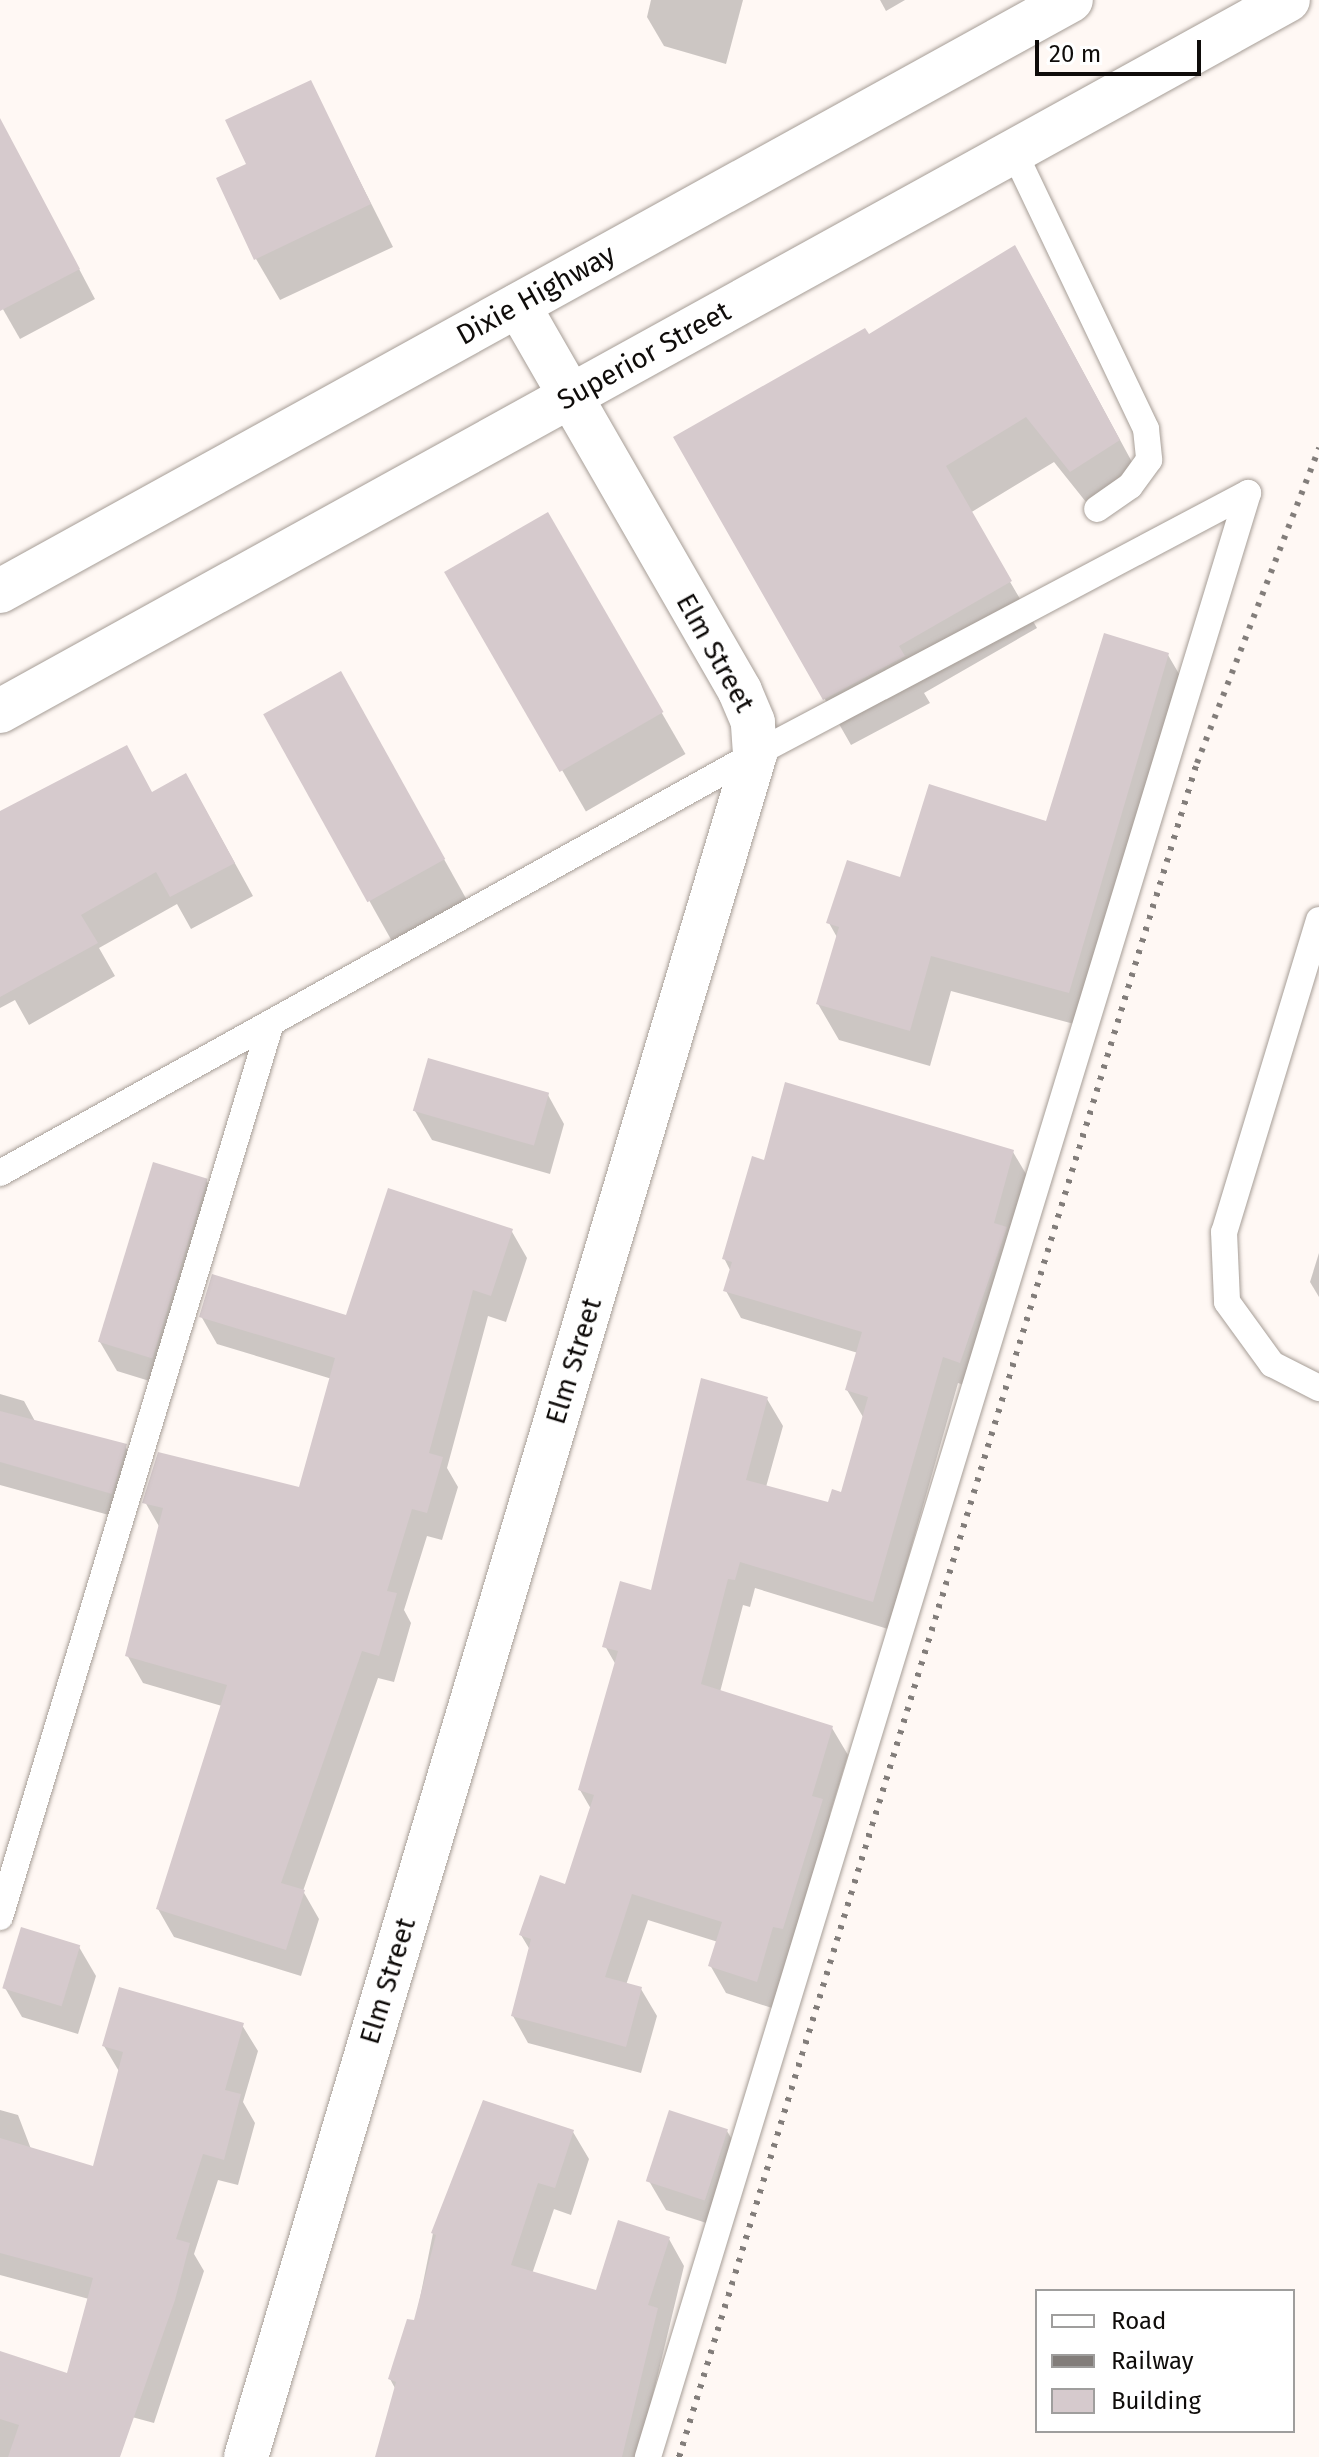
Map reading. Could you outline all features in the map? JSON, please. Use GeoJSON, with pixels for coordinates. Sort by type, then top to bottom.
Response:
{"type":"FeatureCollection","features":[{"type":"Feature","properties":{"kind":"main road","name":"Dixie Highway"},"geometry":{"type":"LineString","coordinates":[[0,591],[1071,0]]}},
{"type":"Feature","properties":{"kind":"main road","name":"Superior Street"},"geometry":{"type":"LineString","coordinates":[[0,711],[1284,1]]}},
{"type":"Feature","properties":{"kind":"main road","name":"Elm Street"},"geometry":{"type":"LineString","coordinates":[[246,2457],[755,754],[753,722],[740,691],[567,398],[518,305]]}},
{"type":"Feature","properties":{"kind":"lane"},"geometry":{"type":"LineString","coordinates":[[1014,152],[1146,429],[1149,460],[1130,486],[1097,509]]}},
{"type":"Feature","properties":{"kind":"lane"},"geometry":{"type":"LineString","coordinates":[[0,1173],[755,754],[1248,493],[648,2457]]}},
{"type":"Feature","properties":{"kind":"lane"},"geometry":{"type":"LineString","coordinates":[[1319,920],[1224,1232],[1227,1302],[1272,1364],[1319,1388]]}},
{"type":"Feature","properties":{"kind":"lane"},"geometry":{"type":"LineString","coordinates":[[0,1917],[271,1023]]}},
{"type":"Feature","properties":{"kind":"building"},"geometry":{"type":"Polygon","coordinates":[[[311,80],[371,204],[254,260],[216,178],[246,164],[225,120],[311,80]]]}},
{"type":"Feature","properties":{"kind":"building"},"geometry":{"type":"Polygon","coordinates":[[[0,118],[80,269],[0,311],[0,118]]]}},
{"type":"Feature","properties":{"kind":"building"},"geometry":{"type":"Polygon","coordinates":[[[1015,245],[1120,440],[1070,472],[1026,417],[946,466],[1012,581],[899,646],[905,656],[823,700],[673,437],[865,328],[869,334],[1015,245]]]}},
{"type":"Feature","properties":{"kind":"building"},"geometry":{"type":"Polygon","coordinates":[[[548,512],[664,712],[560,772],[444,572],[548,512]]]}},
{"type":"Feature","properties":{"kind":"building"},"geometry":{"type":"Polygon","coordinates":[[[1104,633],[1169,653],[1069,993],[931,956],[910,1031],[816,1004],[839,927],[826,923],[847,860],[900,877],[929,784],[1046,821],[1104,633]]]}},
{"type":"Feature","properties":{"kind":"building"},"geometry":{"type":"Polygon","coordinates":[[[341,671],[445,859],[367,902],[263,714],[341,671]]]}},
{"type":"Feature","properties":{"kind":"building"},"geometry":{"type":"Polygon","coordinates":[[[127,745],[152,792],[186,773],[235,863],[170,897],[156,872],[81,915],[98,943],[0,997],[0,811],[127,745]]]}},
{"type":"Feature","properties":{"kind":"building"},"geometry":{"type":"Polygon","coordinates":[[[428,1058],[549,1093],[534,1146],[413,1111],[428,1058]]]}},
{"type":"Feature","properties":{"kind":"building"},"geometry":{"type":"Polygon","coordinates":[[[785,1082],[1014,1150],[994,1223],[1007,1227],[960,1363],[943,1357],[873,1602],[740,1562],[735,1580],[728,1579],[701,1684],[833,1726],[812,1796],[823,1799],[783,1929],[773,1927],[757,1982],[708,1966],[722,1922],[632,1894],[605,1977],[642,1987],[626,2047],[511,2016],[531,1939],[519,1935],[540,1875],[565,1884],[594,1795],[578,1790],[618,1651],[602,1647],[620,1581],[651,1590],[701,1378],[768,1397],[746,1480],[828,1502],[832,1489],[841,1492],[868,1397],[845,1390],[862,1332],[723,1291],[732,1262],[722,1259],[752,1156],[764,1160],[785,1082]]]}},
{"type":"Feature","properties":{"kind":"building"},"geometry":{"type":"Polygon","coordinates":[[[153,1162],[208,1179],[153,1358],[98,1342],[153,1162]]]}},
{"type":"Feature","properties":{"kind":"building"},"geometry":{"type":"Polygon","coordinates":[[[388,1188],[513,1229],[491,1296],[473,1290],[429,1453],[443,1457],[427,1513],[412,1509],[387,1591],[397,1593],[379,1656],[362,1651],[281,1883],[305,1890],[286,1950],[156,1909],[227,1685],[125,1656],[163,1508],[142,1503],[158,1452],[299,1487],[335,1358],[199,1317],[212,1274],[346,1315],[388,1188]]]}},
{"type":"Feature","properties":{"kind":"building"},"geometry":{"type":"Polygon","coordinates":[[[0,1411],[127,1444],[112,1494],[0,1462],[0,1411]]]}},
{"type":"Feature","properties":{"kind":"building"},"geometry":{"type":"Polygon","coordinates":[[[21,1927],[80,1945],[62,2006],[2,1988],[21,1927]]]}},
{"type":"Feature","properties":{"kind":"building"},"geometry":{"type":"Polygon","coordinates":[[[119,1987],[244,2023],[225,2090],[241,2094],[224,2160],[203,2154],[176,2239],[190,2243],[175,2300],[120,2457],[8,2457],[19,2425],[0,2419],[0,2351],[67,2373],[93,2278],[0,2253],[0,2138],[93,2166],[123,2052],[102,2046],[119,1987]]]}},
{"type":"Feature","properties":{"kind":"building"},"geometry":{"type":"Polygon","coordinates":[[[483,2100],[574,2130],[555,2188],[538,2183],[511,2265],[596,2290],[618,2220],[670,2237],[648,2305],[658,2308],[622,2457],[375,2457],[396,2382],[388,2379],[407,2319],[414,2320],[436,2235],[431,2233],[483,2100]]]}},
{"type":"Feature","properties":{"kind":"building"},"geometry":{"type":"Polygon","coordinates":[[[669,2110],[728,2129],[705,2200],[646,2181],[669,2110]]]}},
{"type":"Feature","properties":{"kind":"railway"},"geometry":{"type":"LineString","coordinates":[[679,2457],[1197,763],[1319,448]]}}]}
